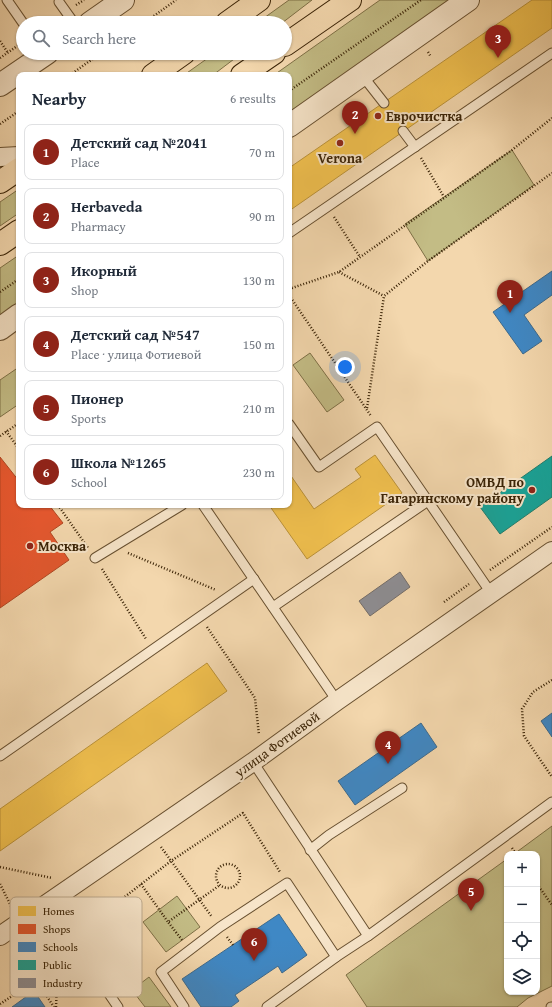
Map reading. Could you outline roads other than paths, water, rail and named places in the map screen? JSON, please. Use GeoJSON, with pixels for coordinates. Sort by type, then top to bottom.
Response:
{"type":"FeatureCollection","features":[{"type":"Feature","properties":{"kind":"main road"},"geometry":{"type":"LineString","coordinates":[[237,16],[259,0]]}},
{"type":"Feature","properties":{"kind":"main road"},"geometry":{"type":"LineString","coordinates":[[292,40],[350,0]]}},
{"type":"Feature","properties":{"kind":"main road"},"geometry":{"type":"LineString","coordinates":[[157,72],[174,60]]}},
{"type":"Feature","properties":{"kind":"main road"},"geometry":{"type":"LineString","coordinates":[[249,72],[265,60]]}},
{"type":"Feature","properties":{"kind":"main road"},"geometry":{"type":"LineString","coordinates":[[0,182],[16,171]]}},
{"type":"Feature","properties":{"kind":"main road"},"geometry":{"type":"LineString","coordinates":[[0,244],[16,233]]}},
{"type":"Feature","properties":{"kind":"street"},"geometry":{"type":"LineString","coordinates":[[100,16],[123,0]]}},
{"type":"Feature","properties":{"kind":"street"},"geometry":{"type":"LineString","coordinates":[[292,124],[468,0]]}},
{"type":"Feature","properties":{"kind":"street"},"geometry":{"type":"LineString","coordinates":[[20,72],[37,60]]}},
{"type":"Feature","properties":{"kind":"street"},"geometry":{"type":"LineString","coordinates":[[0,86],[16,75]]}},
{"type":"Feature","properties":{"kind":"street"},"geometry":{"type":"LineString","coordinates":[[0,157],[16,156]]}},
{"type":"Feature","properties":{"kind":"street"},"geometry":{"type":"LineString","coordinates":[[0,329],[16,317]]}},
{"type":"Feature","properties":{"kind":"street","name":"улица Фотиевой"},"geometry":{"type":"LineString","coordinates":[[56,897],[253,762],[337,700],[552,551]]}},
{"type":"Feature","properties":{"kind":"street","name":"улица Фотиевой"},"geometry":{"type":"LineString","coordinates":[[0,936],[10,929]]}},
{"type":"Feature","properties":{"kind":"lane"},"geometry":{"type":"LineString","coordinates":[[7,0],[18,16]]}},
{"type":"Feature","properties":{"kind":"lane"},"geometry":{"type":"LineString","coordinates":[[59,2],[69,16]]}},
{"type":"Feature","properties":{"kind":"lane"},"geometry":{"type":"LineString","coordinates":[[292,232],[552,53]]}},
{"type":"Feature","properties":{"kind":"lane"},"geometry":{"type":"LineString","coordinates":[[362,75],[384,103]]}},
{"type":"Feature","properties":{"kind":"lane"},"geometry":{"type":"LineString","coordinates":[[404,131],[415,147]]}},
{"type":"Feature","properties":{"kind":"lane"},"geometry":{"type":"LineString","coordinates":[[292,428],[319,467],[377,427],[491,593]]}},
{"type":"Feature","properties":{"kind":"lane"},"geometry":{"type":"LineString","coordinates":[[273,607],[428,501]]}},
{"type":"Feature","properties":{"kind":"lane"},"geometry":{"type":"LineString","coordinates":[[95,558],[177,508]]}},
{"type":"Feature","properties":{"kind":"lane"},"geometry":{"type":"LineString","coordinates":[[205,508],[337,700]]}},
{"type":"Feature","properties":{"kind":"lane"},"geometry":{"type":"LineString","coordinates":[[0,756],[254,580]]}},
{"type":"Feature","properties":{"kind":"lane"},"geometry":{"type":"LineString","coordinates":[[253,762],[368,936]]}},
{"type":"Feature","properties":{"kind":"lane"},"geometry":{"type":"LineString","coordinates":[[310,850],[402,788]]}},
{"type":"Feature","properties":{"kind":"lane"},"geometry":{"type":"LineString","coordinates":[[268,1007],[552,802]]}},
{"type":"Feature","properties":{"kind":"lane"},"geometry":{"type":"LineString","coordinates":[[184,1007],[161,972],[220,927],[287,883],[336,957]]}},
{"type":"Feature","properties":{"kind":"lane"},"geometry":{"type":"LineString","coordinates":[[108,997],[114,1006]]}},
{"type":"Feature","properties":{"kind":"place","name":"Икорный"},"geometry":{"type":"Point","coordinates":[498,58]}},
{"type":"Feature","properties":{"kind":"place","name":"Еврочистка"},"geometry":{"type":"Point","coordinates":[378,116]}},
{"type":"Feature","properties":{"kind":"place","name":"Herbaveda"},"geometry":{"type":"Point","coordinates":[355,134]}},
{"type":"Feature","properties":{"kind":"place","name":"Verona"},"geometry":{"type":"Point","coordinates":[340,143]}},
{"type":"Feature","properties":{"kind":"place","name":"Детский сад №2041"},"geometry":{"type":"Point","coordinates":[510,313]}},
{"type":"Feature","properties":{"kind":"place","name":"ОМВД по Гагаринскому району"},"geometry":{"type":"Point","coordinates":[532,490]}},
{"type":"Feature","properties":{"kind":"place","name":"Москва"},"geometry":{"type":"Point","coordinates":[30,546]}},
{"type":"Feature","properties":{"kind":"place","name":"Детский сад №547"},"geometry":{"type":"Point","coordinates":[388,764]}},
{"type":"Feature","properties":{"kind":"place","name":"Пионер"},"geometry":{"type":"Point","coordinates":[471,911]}},
{"type":"Feature","properties":{"kind":"place","name":"Школа №1265"},"geometry":{"type":"Point","coordinates":[254,961]}}]}
